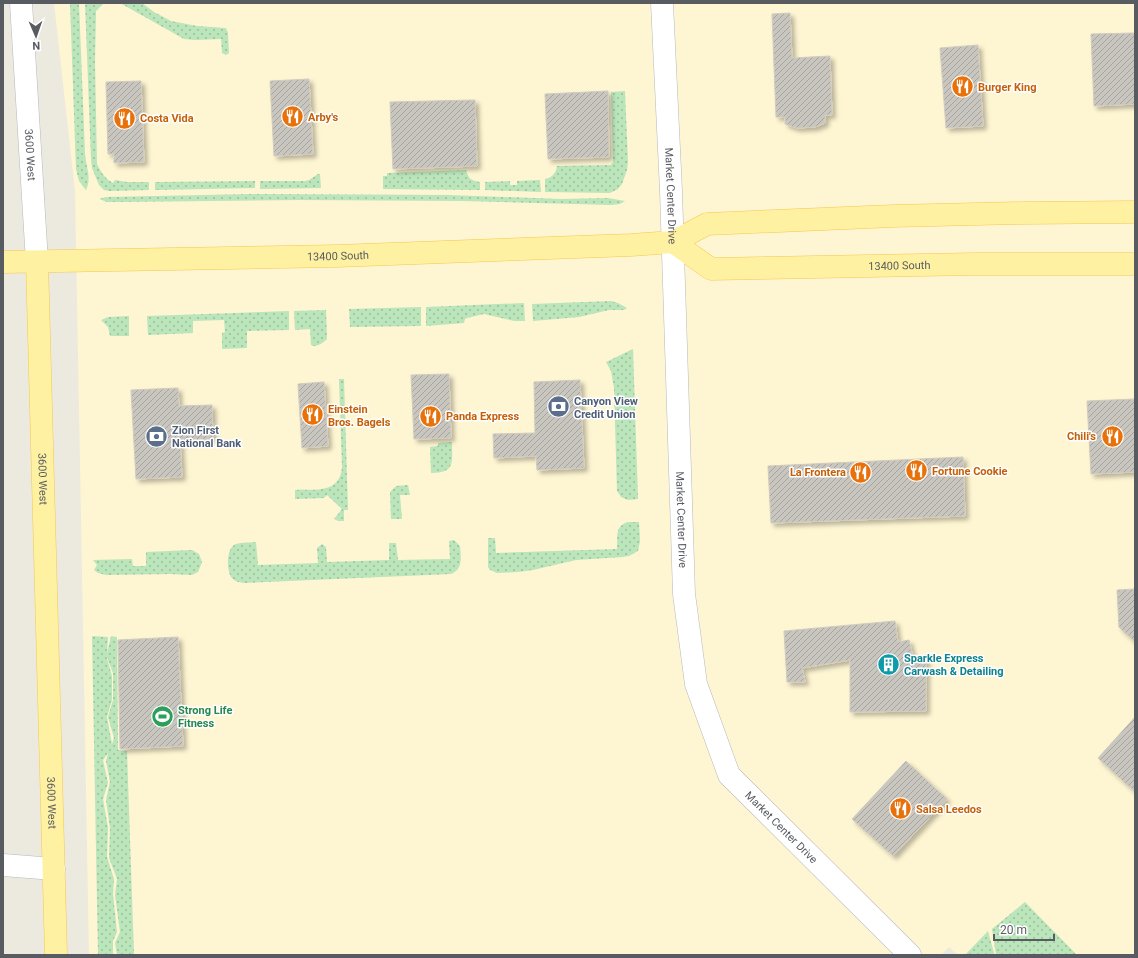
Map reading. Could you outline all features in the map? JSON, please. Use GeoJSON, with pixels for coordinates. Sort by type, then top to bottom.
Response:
{"type":"FeatureCollection","features":[{"type":"Feature","properties":{"kind":"main road","name":"13400 South"},"geometry":{"type":"LineString","coordinates":[[3,262],[337,256],[631,245],[673,242],[707,224],[893,216],[1135,212]]}},
{"type":"Feature","properties":{"kind":"main road","name":"13400 South"},"geometry":{"type":"LineString","coordinates":[[673,242],[711,269],[974,264],[1135,264]]}},
{"type":"Feature","properties":{"kind":"main road","name":"3600 West"},"geometry":{"type":"LineString","coordinates":[[37,262],[56,955]]}},
{"type":"Feature","properties":{"kind":"street","name":"3600 West"},"geometry":{"type":"LineString","coordinates":[[21,3],[37,262]]}},
{"type":"Feature","properties":{"kind":"street","name":"Market Center Drive"},"geometry":{"type":"LineString","coordinates":[[662,3],[673,242],[684,594],[696,684],[729,775],[910,955]]}},
{"type":"Feature","properties":{"kind":"street"},"geometry":{"type":"LineString","coordinates":[[3,865],[54,869]]}},
{"type":"Feature","properties":{"kind":"shaded area"},"geometry":{"type":"Polygon","coordinates":[[[54,3],[1135,3],[1135,955],[958,955],[949,947],[941,955],[89,955],[75,191],[54,3]]]}},
{"type":"Feature","properties":{"kind":"green space"},"geometry":{"type":"Polygon","coordinates":[[[70,3],[79,3],[85,154],[89,177],[86,190],[79,181],[76,169],[70,3]]]}},
{"type":"Feature","properties":{"kind":"green space"},"geometry":{"type":"Polygon","coordinates":[[[85,3],[104,3],[96,11],[95,62],[97,164],[104,175],[113,183],[115,180],[127,182],[149,182],[149,190],[104,190],[99,185],[92,168],[85,3]]]}},
{"type":"Feature","properties":{"kind":"green space"},"geometry":{"type":"Polygon","coordinates":[[[120,3],[142,3],[154,12],[171,21],[197,26],[226,28],[228,33],[229,53],[226,55],[222,53],[221,39],[184,39],[120,3]]]}},
{"type":"Feature","properties":{"kind":"green space"},"geometry":{"type":"Polygon","coordinates":[[[625,91],[628,162],[622,184],[618,189],[610,193],[545,192],[545,179],[553,175],[557,166],[611,165],[613,162],[611,92],[625,91]]]}},
{"type":"Feature","properties":{"kind":"green space"},"geometry":{"type":"Polygon","coordinates":[[[466,170],[470,179],[480,182],[480,190],[383,189],[383,176],[387,176],[387,173],[466,170]]]}},
{"type":"Feature","properties":{"kind":"green space"},"geometry":{"type":"Polygon","coordinates":[[[320,174],[321,188],[260,189],[260,181],[305,181],[320,174]]]}},
{"type":"Feature","properties":{"kind":"green space"},"geometry":{"type":"Polygon","coordinates":[[[540,180],[541,192],[485,190],[485,182],[510,181],[510,185],[517,185],[517,181],[540,180]]]}},
{"type":"Feature","properties":{"kind":"green space"},"geometry":{"type":"Polygon","coordinates":[[[255,181],[255,188],[155,190],[155,182],[255,181]]]}},
{"type":"Feature","properties":{"kind":"green space"},"geometry":{"type":"Polygon","coordinates":[[[253,194],[448,195],[561,199],[608,198],[625,201],[620,204],[611,205],[463,201],[298,200],[107,202],[99,199],[106,197],[253,194]]]}},
{"type":"Feature","properties":{"kind":"green space"},"geometry":{"type":"Polygon","coordinates":[[[611,301],[627,308],[624,310],[609,310],[579,317],[533,321],[532,304],[611,301]]]}},
{"type":"Feature","properties":{"kind":"green space"},"geometry":{"type":"Polygon","coordinates":[[[524,303],[525,321],[514,321],[484,314],[467,318],[465,319],[464,323],[426,326],[426,307],[524,303]]]}},
{"type":"Feature","properties":{"kind":"green space"},"geometry":{"type":"Polygon","coordinates":[[[421,307],[421,326],[350,327],[349,309],[421,307]]]}},
{"type":"Feature","properties":{"kind":"green space"},"geometry":{"type":"Polygon","coordinates":[[[326,310],[327,339],[313,346],[311,345],[310,329],[295,330],[294,311],[326,310]]]}},
{"type":"Feature","properties":{"kind":"green space"},"geometry":{"type":"Polygon","coordinates":[[[289,311],[289,330],[247,331],[247,348],[222,349],[222,333],[225,332],[224,320],[193,321],[193,333],[148,335],[147,316],[289,311]]]}},
{"type":"Feature","properties":{"kind":"green space"},"geometry":{"type":"Polygon","coordinates":[[[129,316],[129,336],[110,336],[108,327],[101,320],[108,317],[129,316]]]}},
{"type":"Feature","properties":{"kind":"green space"},"geometry":{"type":"Polygon","coordinates":[[[633,349],[638,499],[628,500],[621,497],[617,491],[614,388],[611,371],[606,362],[633,349]]]}},
{"type":"Feature","properties":{"kind":"green space"},"geometry":{"type":"Polygon","coordinates":[[[339,379],[344,379],[348,510],[344,510],[344,521],[334,519],[342,509],[327,495],[324,498],[295,499],[295,490],[318,489],[332,486],[337,482],[340,476],[342,467],[339,379]]]}},
{"type":"Feature","properties":{"kind":"green space"},"geometry":{"type":"Polygon","coordinates":[[[452,442],[452,461],[449,468],[445,471],[431,473],[430,447],[438,446],[438,443],[452,442]]]}},
{"type":"Feature","properties":{"kind":"green space"},"geometry":{"type":"Polygon","coordinates":[[[408,485],[410,495],[400,495],[402,519],[391,519],[390,492],[396,486],[408,485]]]}},
{"type":"Feature","properties":{"kind":"green space"},"geometry":{"type":"Polygon","coordinates":[[[628,522],[639,522],[640,541],[638,551],[629,556],[576,560],[518,572],[497,573],[490,570],[488,567],[488,538],[495,538],[496,553],[617,549],[619,529],[628,522]]]}},
{"type":"Feature","properties":{"kind":"green space"},"geometry":{"type":"Polygon","coordinates":[[[454,540],[460,546],[461,559],[458,569],[451,574],[244,583],[237,582],[233,579],[230,575],[228,565],[230,550],[236,544],[241,543],[256,542],[258,565],[318,563],[317,548],[322,544],[326,547],[327,562],[389,560],[389,543],[396,543],[398,560],[450,559],[449,541],[454,540]]]}},
{"type":"Feature","properties":{"kind":"green space"},"geometry":{"type":"Polygon","coordinates":[[[192,550],[199,554],[202,562],[198,572],[192,575],[106,575],[98,573],[94,570],[97,565],[93,560],[132,559],[133,566],[146,566],[146,552],[192,550]]]}},
{"type":"Feature","properties":{"kind":"green space"},"geometry":{"type":"Polygon","coordinates":[[[92,636],[108,637],[107,653],[111,636],[117,637],[118,750],[127,751],[134,955],[117,955],[115,943],[120,932],[115,895],[117,879],[109,858],[110,828],[106,800],[110,782],[106,761],[108,753],[103,760],[108,783],[103,799],[108,828],[107,857],[114,879],[113,894],[117,932],[113,941],[113,955],[98,955],[92,636]],[[106,655],[112,676],[112,700],[107,717],[112,744],[114,738],[108,717],[113,700],[113,673],[106,655]]]}},
{"type":"Feature","properties":{"kind":"green space"},"geometry":{"type":"Polygon","coordinates":[[[1025,902],[1077,955],[996,955],[992,929],[1025,902]]]}},
{"type":"Feature","properties":{"kind":"green space"},"geometry":{"type":"Polygon","coordinates":[[[988,931],[994,953],[992,955],[965,955],[988,931]]]}},
{"type":"Feature","properties":{"kind":"building"},"geometry":{"type":"Polygon","coordinates":[[[790,13],[792,58],[830,56],[832,115],[825,115],[825,123],[815,127],[797,128],[785,124],[785,117],[776,117],[772,14],[790,13]]]}},
{"type":"Feature","properties":{"kind":"building"},"geometry":{"type":"Polygon","coordinates":[[[1135,33],[1135,104],[1094,106],[1091,34],[1135,33]]]}},
{"type":"Feature","properties":{"kind":"building","name":"Burger King"},"geometry":{"type":"Polygon","coordinates":[[[978,45],[983,126],[946,128],[940,48],[978,45]]]}},
{"type":"Feature","properties":{"kind":"building","name":"Arby's"},"geometry":{"type":"Polygon","coordinates":[[[309,79],[313,154],[274,156],[270,81],[309,79]]]}},
{"type":"Feature","properties":{"kind":"building","name":"Costa Vida"},"geometry":{"type":"Polygon","coordinates":[[[141,81],[144,162],[114,163],[114,154],[108,154],[106,82],[141,81]]]}},
{"type":"Feature","properties":{"kind":"building"},"geometry":{"type":"Polygon","coordinates":[[[608,91],[609,157],[548,159],[545,94],[608,91]]]}},
{"type":"Feature","properties":{"kind":"building"},"geometry":{"type":"Polygon","coordinates":[[[475,100],[477,166],[393,169],[390,102],[475,100]]]}},
{"type":"Feature","properties":{"kind":"building","name":"Panda Express"},"geometry":{"type":"Polygon","coordinates":[[[449,374],[451,438],[414,439],[411,375],[449,374]]]}},
{"type":"Feature","properties":{"kind":"building","name":"Canyon View Credit Union"},"geometry":{"type":"Polygon","coordinates":[[[580,380],[584,468],[537,470],[536,456],[494,458],[493,434],[535,433],[534,382],[580,380]]]}},
{"type":"Feature","properties":{"kind":"building","name":"Einstein Bros. Bagels"},"geometry":{"type":"Polygon","coordinates":[[[324,382],[328,446],[302,448],[298,384],[324,382]]]}},
{"type":"Feature","properties":{"kind":"building","name":"Zion First National Bank"},"geometry":{"type":"Polygon","coordinates":[[[178,388],[179,406],[212,405],[213,439],[180,440],[182,477],[136,479],[131,390],[178,388]]]}},
{"type":"Feature","properties":{"kind":"building","name":"Chili's"},"geometry":{"type":"Polygon","coordinates":[[[1135,399],[1135,472],[1091,474],[1087,401],[1135,399]]]}},
{"type":"Feature","properties":{"kind":"building"},"geometry":{"type":"Polygon","coordinates":[[[963,457],[965,516],[771,523],[768,466],[963,457]]]}},
{"type":"Feature","properties":{"kind":"building"},"geometry":{"type":"Polygon","coordinates":[[[1135,589],[1135,642],[1119,627],[1117,590],[1135,589]]]}},
{"type":"Feature","properties":{"kind":"building","name":"Sparkle Express Carwash & Detailing"},"geometry":{"type":"Polygon","coordinates":[[[895,621],[898,642],[909,640],[913,657],[926,655],[926,711],[850,712],[850,660],[802,668],[805,682],[787,682],[784,631],[895,621]]]}},
{"type":"Feature","properties":{"kind":"building"},"geometry":{"type":"Polygon","coordinates":[[[178,637],[183,746],[120,749],[118,640],[178,637]]]}},
{"type":"Feature","properties":{"kind":"building"},"geometry":{"type":"Polygon","coordinates":[[[1135,717],[1135,792],[1098,758],[1135,717]]]}},
{"type":"Feature","properties":{"kind":"building","name":"Salsa Leedos"},"geometry":{"type":"Polygon","coordinates":[[[906,761],[947,799],[893,856],[852,819],[906,761]]]}},
{"type":"Feature","properties":{"kind":"place","name":"Burger King"},"geometry":{"type":"Point","coordinates":[962,87]}},
{"type":"Feature","properties":{"kind":"place","name":"Arby's"},"geometry":{"type":"Point","coordinates":[292,117]}},
{"type":"Feature","properties":{"kind":"place","name":"Costa Vida"},"geometry":{"type":"Point","coordinates":[125,118]}},
{"type":"Feature","properties":{"kind":"place","name":"Canyon View Credit Union"},"geometry":{"type":"Point","coordinates":[558,407]}},
{"type":"Feature","properties":{"kind":"place","name":"Einstein Bros. Bagels"},"geometry":{"type":"Point","coordinates":[313,415]}},
{"type":"Feature","properties":{"kind":"place","name":"Panda Express"},"geometry":{"type":"Point","coordinates":[431,416]}},
{"type":"Feature","properties":{"kind":"place","name":"Zion First National Bank"},"geometry":{"type":"Point","coordinates":[157,436]}},
{"type":"Feature","properties":{"kind":"place","name":"Chili's"},"geometry":{"type":"Point","coordinates":[1112,436]}},
{"type":"Feature","properties":{"kind":"place","name":"Fortune Cookie"},"geometry":{"type":"Point","coordinates":[916,471]}},
{"type":"Feature","properties":{"kind":"place","name":"La Frontera"},"geometry":{"type":"Point","coordinates":[861,472]}},
{"type":"Feature","properties":{"kind":"place","name":"Sparkle Express Carwash & Detailing"},"geometry":{"type":"Point","coordinates":[888,664]}},
{"type":"Feature","properties":{"kind":"place","name":"Strong Life Fitness"},"geometry":{"type":"Point","coordinates":[163,716]}},
{"type":"Feature","properties":{"kind":"place","name":"Salsa Leedos"},"geometry":{"type":"Point","coordinates":[900,809]}}]}
